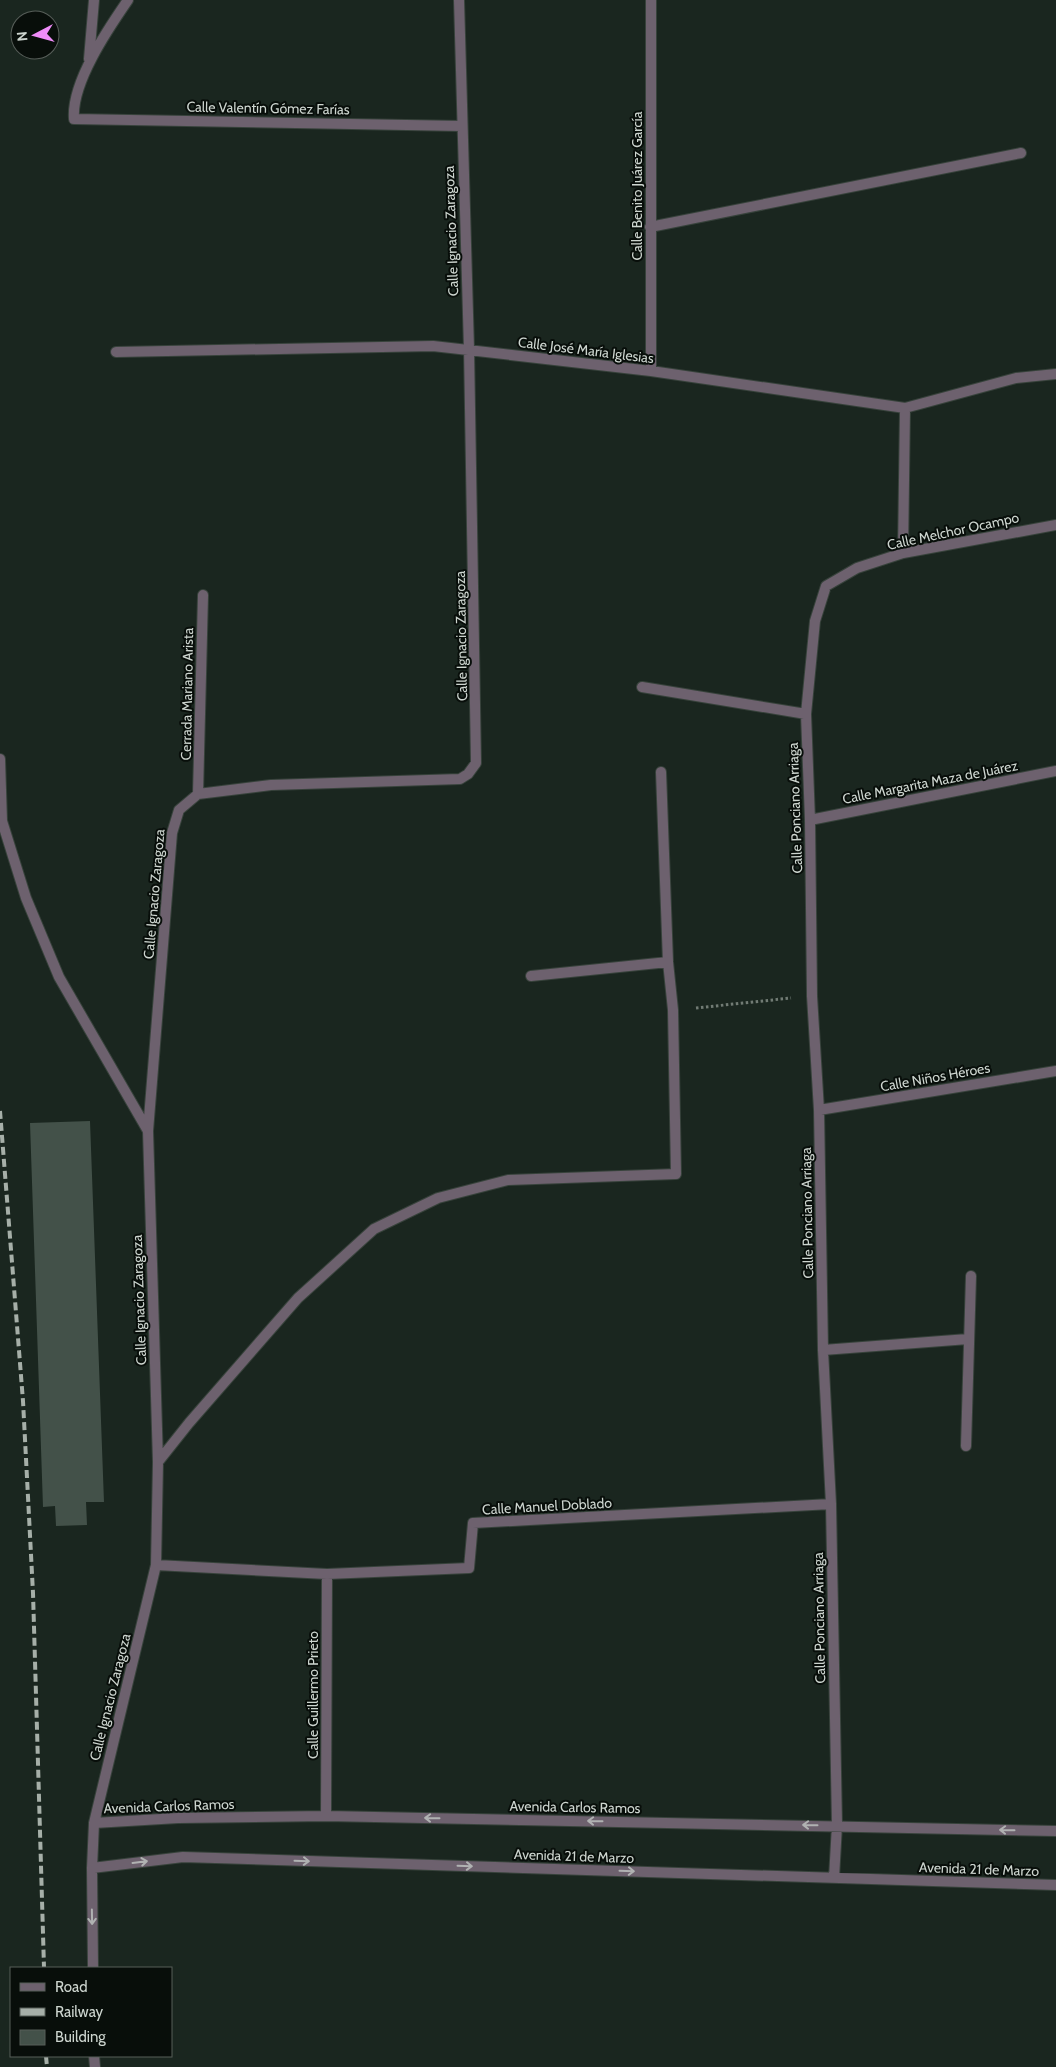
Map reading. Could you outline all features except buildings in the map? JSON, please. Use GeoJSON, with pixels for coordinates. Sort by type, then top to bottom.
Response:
{"type":"FeatureCollection","features":[{"type":"Feature","properties":{"kind":"street"},"geometry":{"type":"LineString","coordinates":[[89,63],[94,0]]}},
{"type":"Feature","properties":{"kind":"street"},"geometry":{"type":"LineString","coordinates":[[89,63],[128,0]]}},
{"type":"Feature","properties":{"kind":"street","name":"Calle Ignacio Zaragoza"},"geometry":{"type":"LineString","coordinates":[[93,1967],[92,1868],[94,1823],[156,1564],[158,1462],[148,1132],[172,834],[179,810],[198,794],[271,785],[460,779],[468,774],[476,762],[469,349],[459,0]]}},
{"type":"Feature","properties":{"kind":"street","name":"Calle Benito Juárez García"},"geometry":{"type":"LineString","coordinates":[[650,0],[651,371]]}},
{"type":"Feature","properties":{"kind":"street","name":"Calle Valentín Gómez Farías"},"geometry":{"type":"LineString","coordinates":[[89,63],[76,98],[74,119],[462,126]]}},
{"type":"Feature","properties":{"kind":"street"},"geometry":{"type":"LineString","coordinates":[[650,227],[1021,153]]}},
{"type":"Feature","properties":{"kind":"street","name":"Calle José María Iglesias"},"geometry":{"type":"LineString","coordinates":[[116,352],[433,346],[651,371],[905,408]]}},
{"type":"Feature","properties":{"kind":"street"},"geometry":{"type":"LineString","coordinates":[[903,553],[905,408],[1016,378],[1056,374]]}},
{"type":"Feature","properties":{"kind":"street","name":"Calle Melchor Ocampo"},"geometry":{"type":"LineString","coordinates":[[857,568],[903,553],[1056,525]]}},
{"type":"Feature","properties":{"kind":"street","name":"Calle Ponciano Arriaga"},"geometry":{"type":"LineString","coordinates":[[834,1878],[837,1825],[831,1504],[822,1350],[819,1110],[812,996],[810,820],[806,714],[814,621],[826,586],[857,568]]}},
{"type":"Feature","properties":{"kind":"street","name":"Cerrada Mariano Arista"},"geometry":{"type":"LineString","coordinates":[[198,794],[203,595]]}},
{"type":"Feature","properties":{"kind":"street"},"geometry":{"type":"LineString","coordinates":[[642,687],[806,714]]}},
{"type":"Feature","properties":{"kind":"street"},"geometry":{"type":"LineString","coordinates":[[0,758],[1,821],[26,898],[59,977],[148,1132]]}},
{"type":"Feature","properties":{"kind":"street","name":"Calle Margarita Maza de Juárez"},"geometry":{"type":"LineString","coordinates":[[810,820],[1056,771]]}},
{"type":"Feature","properties":{"kind":"street"},"geometry":{"type":"LineString","coordinates":[[158,1462],[189,1423],[298,1298],[374,1229],[438,1198],[508,1180],[676,1174],[673,1010],[668,962],[661,772]]}},
{"type":"Feature","properties":{"kind":"street"},"geometry":{"type":"LineString","coordinates":[[531,976],[668,962]]}},
{"type":"Feature","properties":{"kind":"street","name":"Calle Niños Héroes"},"geometry":{"type":"LineString","coordinates":[[819,1110],[1056,1070]]}},
{"type":"Feature","properties":{"kind":"street"},"geometry":{"type":"LineString","coordinates":[[966,1446],[971,1276]]}},
{"type":"Feature","properties":{"kind":"street"},"geometry":{"type":"LineString","coordinates":[[822,1350],[968,1339]]}},
{"type":"Feature","properties":{"kind":"street","name":"Calle Manuel Doblado"},"geometry":{"type":"LineString","coordinates":[[156,1564],[327,1574],[469,1568],[473,1523],[831,1504]]}},
{"type":"Feature","properties":{"kind":"street","name":"Calle Guillermo Prieto"},"geometry":{"type":"LineString","coordinates":[[326,1816],[327,1574]]}},
{"type":"Feature","properties":{"kind":"street","name":"Avenida Carlos Ramos"},"geometry":{"type":"LineString","coordinates":[[94,1823],[178,1818],[326,1816],[1056,1831]]}},
{"type":"Feature","properties":{"kind":"street","name":"Avenida 21 de Marzo"},"geometry":{"type":"LineString","coordinates":[[92,1868],[183,1857],[1056,1885]]}},
{"type":"Feature","properties":{"kind":"path"},"geometry":{"type":"LineString","coordinates":[[673,1010],[812,996]]}},
{"type":"Feature","properties":{"kind":"railway"},"geometry":{"type":"LineString","coordinates":[[0,1111],[23,1401],[33,1593],[44,1967]]}},
{"type":"Feature","properties":{"kind":"railway"},"geometry":{"type":"LineString","coordinates":[[46,2057],[47,2067]]}}]}
